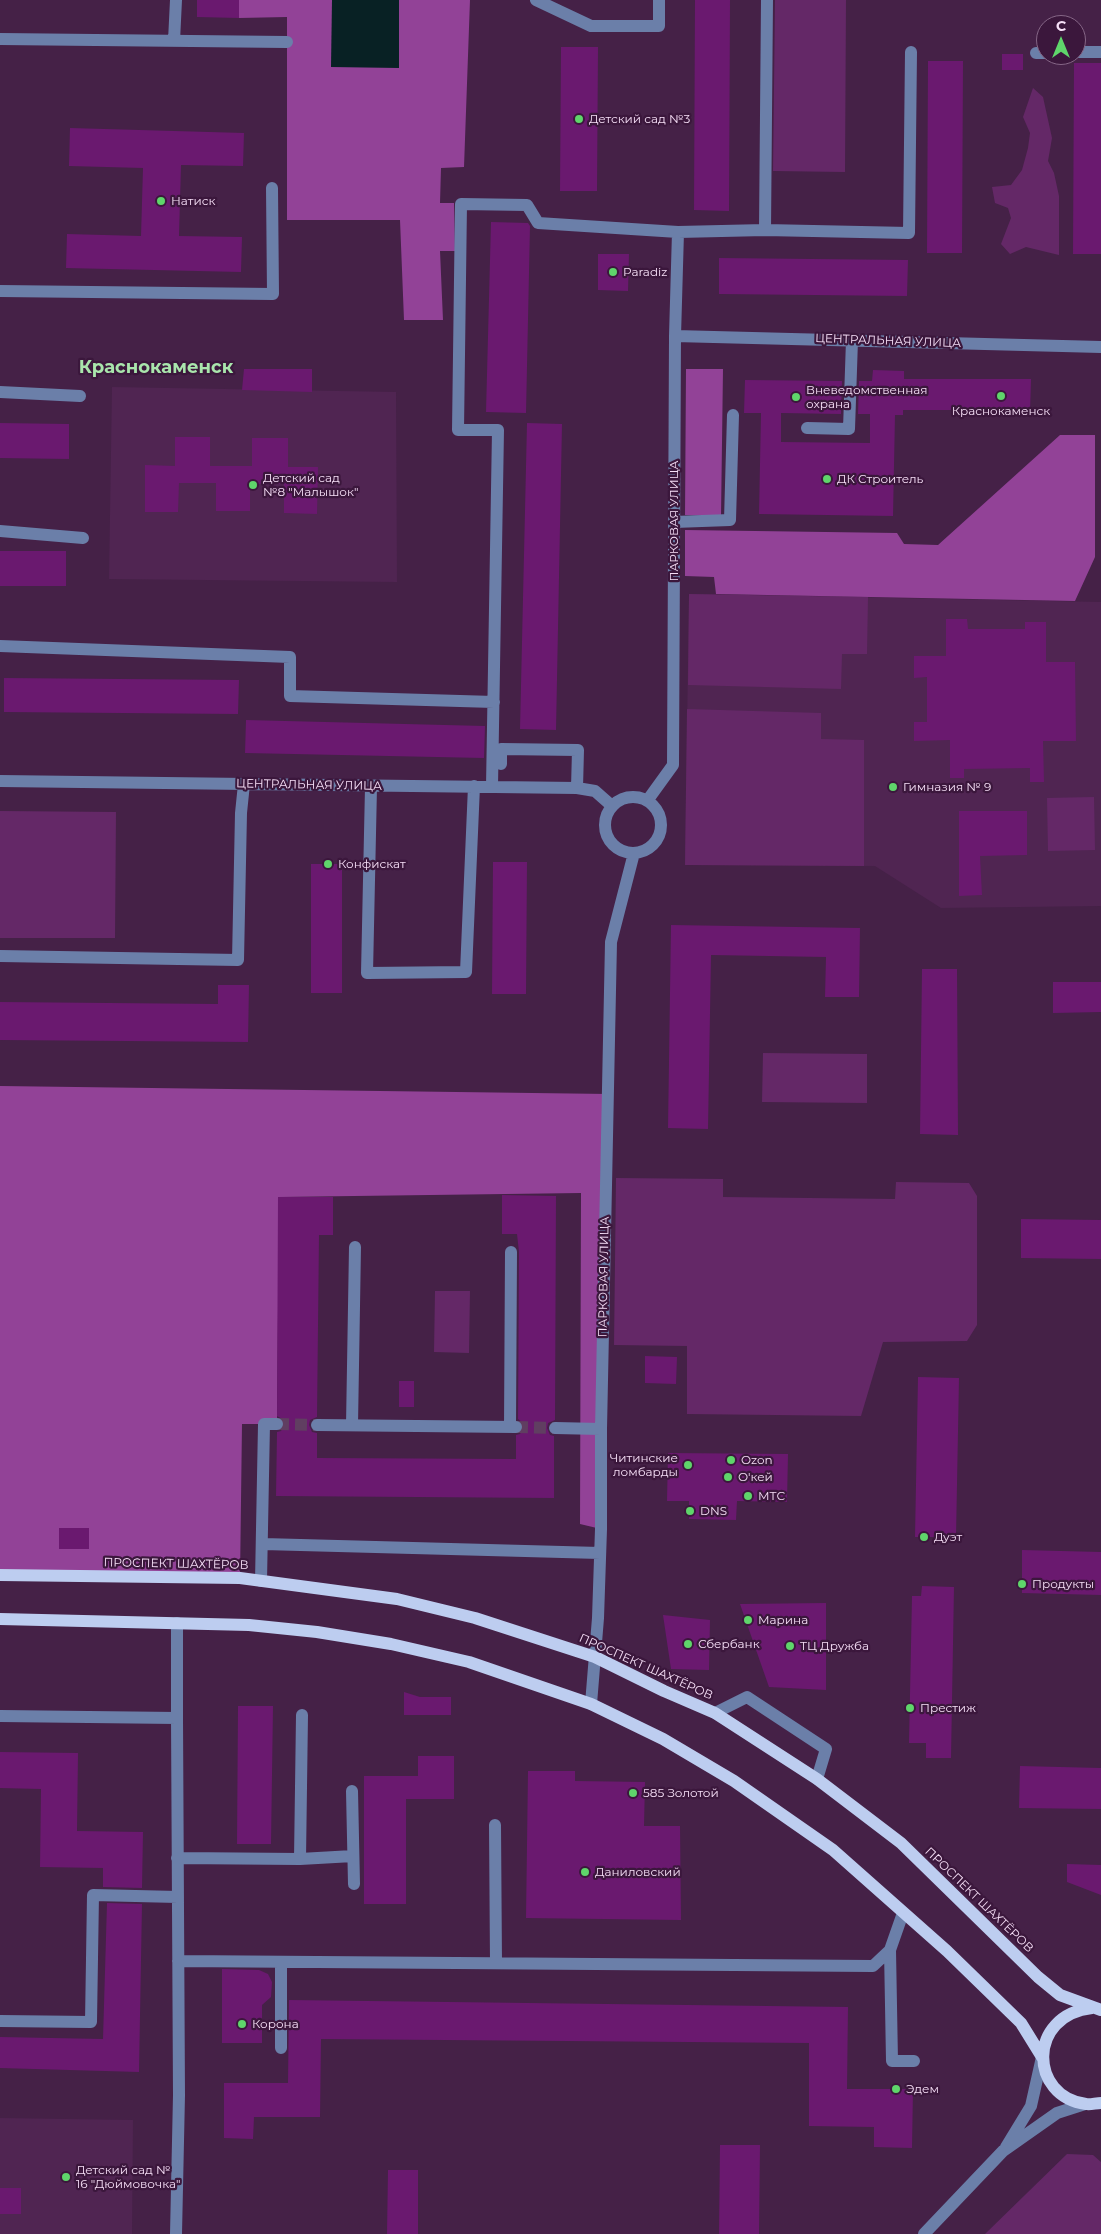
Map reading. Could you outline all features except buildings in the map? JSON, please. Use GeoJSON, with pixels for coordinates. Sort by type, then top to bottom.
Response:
{"type":"FeatureCollection","features":[{"type":"Feature","properties":{"kind":"main road","name":"ПРОСПЕКТ ШАХТЁРОВ"},"geometry":{"type":"LineString","coordinates":[[0,1575],[240,1578],[397,1599],[475,1618],[595,1657],[664,1691],[715,1713],[817,1779],[901,1843],[1038,1977],[1060,1995],[1099,2007]]}},
{"type":"Feature","properties":{"kind":"main road"},"geometry":{"type":"LineString","coordinates":[[0,1619],[249,1625],[297,1630],[391,1644],[469,1662],[591,1704],[663,1739],[734,1780],[833,1850],[947,1951],[1021,2023],[1042,2057],[1050,2082],[1065,2097],[1085,2104],[1101,2103]]}},
{"type":"Feature","properties":{"kind":"main road"},"geometry":{"type":"LineString","coordinates":[[1042,2057],[1045,2041],[1052,2027],[1064,2016],[1078,2009],[1099,2007]]}},
{"type":"Feature","properties":{"kind":"street"},"geometry":{"type":"LineString","coordinates":[[174,41],[176,0]]}},
{"type":"Feature","properties":{"kind":"street"},"geometry":{"type":"LineString","coordinates":[[536,0],[591,26],[659,26],[658,0]]}},
{"type":"Feature","properties":{"kind":"street"},"geometry":{"type":"LineString","coordinates":[[765,230],[767,0]]}},
{"type":"Feature","properties":{"kind":"street"},"geometry":{"type":"LineString","coordinates":[[0,38],[287,42]]}},
{"type":"Feature","properties":{"kind":"street"},"geometry":{"type":"LineString","coordinates":[[496,786],[494,702],[498,430],[458,430],[461,204],[527,205],[538,223],[678,232],[765,230],[908,233],[911,52]]}},
{"type":"Feature","properties":{"kind":"street"},"geometry":{"type":"LineString","coordinates":[[1086,52],[1101,52]]}},
{"type":"Feature","properties":{"kind":"street"},"geometry":{"type":"LineString","coordinates":[[0,291],[273,294],[272,188]]}},
{"type":"Feature","properties":{"kind":"street","name":"ПАРКОВАЯ УЛИЦА"},"geometry":{"type":"LineString","coordinates":[[647,800],[673,765],[675,336],[678,232]]}},
{"type":"Feature","properties":{"kind":"street","name":"ЦЕНТРАЛЬНАЯ УЛИЦА"},"geometry":{"type":"LineString","coordinates":[[675,336],[1101,348]]}},
{"type":"Feature","properties":{"kind":"street"},"geometry":{"type":"LineString","coordinates":[[807,428],[849,429],[852,340]]}},
{"type":"Feature","properties":{"kind":"street"},"geometry":{"type":"LineString","coordinates":[[0,392],[80,396]]}},
{"type":"Feature","properties":{"kind":"street"},"geometry":{"type":"LineString","coordinates":[[674,522],[730,520],[733,415]]}},
{"type":"Feature","properties":{"kind":"street"},"geometry":{"type":"LineString","coordinates":[[0,531],[83,538]]}},
{"type":"Feature","properties":{"kind":"street"},"geometry":{"type":"LineString","coordinates":[[0,646],[290,657],[290,696],[494,702]]}},
{"type":"Feature","properties":{"kind":"street"},"geometry":{"type":"LineString","coordinates":[[496,786],[501,749],[578,750],[576,788]]}},
{"type":"Feature","properties":{"kind":"street","name":"ЦЕНТРАЛЬНАЯ УЛИЦА"},"geometry":{"type":"LineString","coordinates":[[0,781],[576,788],[595,791],[612,806]]}},
{"type":"Feature","properties":{"kind":"street"},"geometry":{"type":"LineString","coordinates":[[0,956],[238,960],[241,813],[244,784]]}},
{"type":"Feature","properties":{"kind":"street"},"geometry":{"type":"LineString","coordinates":[[371,787],[367,973],[386,973],[466,972],[474,786]]}},
{"type":"Feature","properties":{"kind":"street"},"geometry":{"type":"LineString","coordinates":[[629,797],[647,800],[660,817],[661,828],[658,838],[651,846],[634,853],[617,848],[607,836],[605,820],[612,806],[629,797]]}},
{"type":"Feature","properties":{"kind":"street","name":"ПАРКОВАЯ УЛИЦА"},"geometry":{"type":"LineString","coordinates":[[591,1704],[600,1553],[611,942],[634,853]]}},
{"type":"Feature","properties":{"kind":"street"},"geometry":{"type":"LineString","coordinates":[[352,1426],[355,1247]]}},
{"type":"Feature","properties":{"kind":"street"},"geometry":{"type":"LineString","coordinates":[[317,1425],[513,1428],[511,1252]]}},
{"type":"Feature","properties":{"kind":"street"},"geometry":{"type":"LineString","coordinates":[[261,1581],[264,1424],[277,1424]]}},
{"type":"Feature","properties":{"kind":"street"},"geometry":{"type":"LineString","coordinates":[[554,1428],[602,1429]]}},
{"type":"Feature","properties":{"kind":"street"},"geometry":{"type":"LineString","coordinates":[[263,1544],[600,1553]]}},
{"type":"Feature","properties":{"kind":"street"},"geometry":{"type":"LineString","coordinates":[[176,2234],[179,2095],[178,1623]]}},
{"type":"Feature","properties":{"kind":"street"},"geometry":{"type":"LineString","coordinates":[[715,1713],[747,1697],[826,1749],[817,1779]]}},
{"type":"Feature","properties":{"kind":"street"},"geometry":{"type":"LineString","coordinates":[[300,1860],[302,1715]]}},
{"type":"Feature","properties":{"kind":"street"},"geometry":{"type":"LineString","coordinates":[[0,1716],[177,1718]]}},
{"type":"Feature","properties":{"kind":"street"},"geometry":{"type":"LineString","coordinates":[[352,1791],[354,1884]]}},
{"type":"Feature","properties":{"kind":"street"},"geometry":{"type":"LineString","coordinates":[[495,1825],[496,1963]]}},
{"type":"Feature","properties":{"kind":"street"},"geometry":{"type":"LineString","coordinates":[[178,1858],[300,1860],[353,1856]]}},
{"type":"Feature","properties":{"kind":"street"},"geometry":{"type":"LineString","coordinates":[[0,2021],[91,2022],[92,1895],[178,1897]]}},
{"type":"Feature","properties":{"kind":"street"},"geometry":{"type":"LineString","coordinates":[[903,1913],[890,1950],[892,2061],[914,2061]]}},
{"type":"Feature","properties":{"kind":"street"},"geometry":{"type":"LineString","coordinates":[[178,1961],[873,1966],[890,1950]]}},
{"type":"Feature","properties":{"kind":"street"},"geometry":{"type":"LineString","coordinates":[[280,1962],[281,2048]]}},
{"type":"Feature","properties":{"kind":"street"},"geometry":{"type":"LineString","coordinates":[[1003,2151],[1031,2106],[1042,2057]]}},
{"type":"Feature","properties":{"kind":"street"},"geometry":{"type":"LineString","coordinates":[[924,2234],[1003,2151],[1057,2113],[1085,2104]]}},
{"type":"Feature","properties":{"kind":"shaded area"},"geometry":{"type":"Polygon","coordinates":[[[239,0],[470,0],[464,167],[441,168],[440,203],[454,203],[455,251],[440,251],[443,320],[404,320],[400,220],[287,220],[287,17],[239,18],[239,0]]]}},
{"type":"Feature","properties":{"kind":"shaded area"},"geometry":{"type":"Polygon","coordinates":[[[332,0],[399,0],[399,68],[331,67],[332,0]]]}},
{"type":"Feature","properties":{"kind":"shaded area"},"geometry":{"type":"Polygon","coordinates":[[[775,0],[846,0],[845,172],[773,171],[775,0]]]}},
{"type":"Feature","properties":{"kind":"shaded area"},"geometry":{"type":"Polygon","coordinates":[[[1033,88],[1043,97],[1052,138],[1048,161],[1054,173],[1059,196],[1059,255],[1026,247],[1010,254],[1001,244],[1011,218],[1008,208],[995,203],[992,187],[1011,185],[1022,170],[1030,133],[1023,117],[1033,88]]]}},
{"type":"Feature","properties":{"kind":"shaded area"},"geometry":{"type":"Polygon","coordinates":[[[686,369],[723,369],[721,516],[685,515],[686,369]]]}},
{"type":"Feature","properties":{"kind":"shaded area","name":"Детский сад №8 \"Малышок\""},"geometry":{"type":"Polygon","coordinates":[[[112,387],[396,392],[397,582],[109,579],[112,387]]]}},
{"type":"Feature","properties":{"kind":"shaded area"},"geometry":{"type":"Polygon","coordinates":[[[1060,435],[1095,435],[1095,557],[1075,601],[716,594],[714,577],[685,576],[685,530],[897,533],[904,544],[938,545],[1060,435]]]}},
{"type":"Feature","properties":{"kind":"shaded area","name":"Гимназия № 9"},"geometry":{"type":"Polygon","coordinates":[[[689,594],[1101,602],[1101,906],[941,908],[875,866],[685,865],[689,594]]]}},
{"type":"Feature","properties":{"kind":"shaded area"},"geometry":{"type":"Polygon","coordinates":[[[689,594],[868,597],[867,654],[842,654],[841,689],[688,685],[689,594]]]}},
{"type":"Feature","properties":{"kind":"shaded area"},"geometry":{"type":"Polygon","coordinates":[[[687,709],[821,713],[821,739],[864,740],[864,866],[685,865],[687,709]]]}},
{"type":"Feature","properties":{"kind":"shaded area"},"geometry":{"type":"Polygon","coordinates":[[[1094,797],[1095,850],[1048,851],[1047,798],[1094,797]]]}},
{"type":"Feature","properties":{"kind":"shaded area"},"geometry":{"type":"Polygon","coordinates":[[[0,811],[116,812],[115,938],[0,938],[0,811]]]}},
{"type":"Feature","properties":{"kind":"shaded area"},"geometry":{"type":"Polygon","coordinates":[[[763,1053],[867,1054],[867,1103],[762,1102],[763,1053]]]}},
{"type":"Feature","properties":{"kind":"shaded area"},"geometry":{"type":"Polygon","coordinates":[[[0,1086],[609,1094],[601,1529],[580,1524],[581,1193],[279,1197],[277,1424],[242,1424],[240,1578],[0,1576],[0,1086]]]}},
{"type":"Feature","properties":{"kind":"shaded area"},"geometry":{"type":"Polygon","coordinates":[[[616,1178],[723,1179],[723,1197],[895,1199],[896,1182],[969,1183],[977,1196],[977,1325],[967,1341],[883,1342],[861,1416],[687,1414],[687,1346],[614,1345],[616,1178]]]}},
{"type":"Feature","properties":{"kind":"shaded area"},"geometry":{"type":"Polygon","coordinates":[[[435,1291],[470,1291],[469,1353],[434,1352],[435,1291]]]}},
{"type":"Feature","properties":{"kind":"shaded area","name":"Детский сад № 16 \"Дюймовочка\""},"geometry":{"type":"Polygon","coordinates":[[[0,2118],[133,2120],[132,2234],[0,2234],[0,2118]]]}},
{"type":"Feature","properties":{"kind":"shaded area"},"geometry":{"type":"Polygon","coordinates":[[[1067,2154],[1093,2155],[1101,2162],[1101,2234],[985,2234],[1067,2154]]]}},
{"type":"Feature","properties":{"kind":"tunnel"},"geometry":{"type":"LineString","coordinates":[[277,1424],[317,1425]]}},
{"type":"Feature","properties":{"kind":"tunnel"},"geometry":{"type":"LineString","coordinates":[[516,1427],[555,1428]]}},
{"type":"Feature","properties":{"kind":"place","name":"Детский сад №3"},"geometry":{"type":"Point","coordinates":[579,119]}},
{"type":"Feature","properties":{"kind":"place","name":"Натиск"},"geometry":{"type":"Point","coordinates":[161,201]}},
{"type":"Feature","properties":{"kind":"place","name":"Paradiz"},"geometry":{"type":"Point","coordinates":[613,272]}},
{"type":"Feature","properties":{"kind":"place","name":"Краснокаменск"},"geometry":{"type":"Point","coordinates":[1001,396]}},
{"type":"Feature","properties":{"kind":"place","name":"Вневедомственная охрана"},"geometry":{"type":"Point","coordinates":[796,397]}},
{"type":"Feature","properties":{"kind":"place","name":"ДК Строитель"},"geometry":{"type":"Point","coordinates":[827,479]}},
{"type":"Feature","properties":{"kind":"place","name":"Детский сад №8 \"Малышок\""},"geometry":{"type":"Point","coordinates":[253,485]}},
{"type":"Feature","properties":{"kind":"place","name":"Гимназия № 9"},"geometry":{"type":"Point","coordinates":[893,787]}},
{"type":"Feature","properties":{"kind":"place","name":"Конфискат"},"geometry":{"type":"Point","coordinates":[328,864]}},
{"type":"Feature","properties":{"kind":"place","name":"Ozon"},"geometry":{"type":"Point","coordinates":[731,1460]}},
{"type":"Feature","properties":{"kind":"place","name":"Читинские ломбарды"},"geometry":{"type":"Point","coordinates":[688,1465]}},
{"type":"Feature","properties":{"kind":"place","name":"О'кей"},"geometry":{"type":"Point","coordinates":[728,1477]}},
{"type":"Feature","properties":{"kind":"place","name":"МТС"},"geometry":{"type":"Point","coordinates":[748,1496]}},
{"type":"Feature","properties":{"kind":"place","name":"DNS"},"geometry":{"type":"Point","coordinates":[690,1511]}},
{"type":"Feature","properties":{"kind":"place","name":"Дуэт"},"geometry":{"type":"Point","coordinates":[924,1537]}},
{"type":"Feature","properties":{"kind":"place","name":"Продукты"},"geometry":{"type":"Point","coordinates":[1022,1584]}},
{"type":"Feature","properties":{"kind":"place","name":"Марина"},"geometry":{"type":"Point","coordinates":[748,1620]}},
{"type":"Feature","properties":{"kind":"place","name":"Сбербанк"},"geometry":{"type":"Point","coordinates":[688,1644]}},
{"type":"Feature","properties":{"kind":"place","name":"ТЦ Дружба"},"geometry":{"type":"Point","coordinates":[790,1646]}},
{"type":"Feature","properties":{"kind":"place","name":"Престиж"},"geometry":{"type":"Point","coordinates":[910,1708]}},
{"type":"Feature","properties":{"kind":"place","name":"585 Золотой"},"geometry":{"type":"Point","coordinates":[633,1793]}},
{"type":"Feature","properties":{"kind":"place","name":"Даниловский"},"geometry":{"type":"Point","coordinates":[585,1872]}},
{"type":"Feature","properties":{"kind":"place","name":"Корона"},"geometry":{"type":"Point","coordinates":[242,2024]}},
{"type":"Feature","properties":{"kind":"place","name":"Эдем"},"geometry":{"type":"Point","coordinates":[896,2089]}},
{"type":"Feature","properties":{"kind":"place","name":"Детский сад № 16 \"Дюймовочка\""},"geometry":{"type":"Point","coordinates":[66,2177]}},
{"type":"Feature","properties":{"kind":"district","name":"Краснокаменск"},"geometry":{"type":"Point","coordinates":[156,368]}}]}
